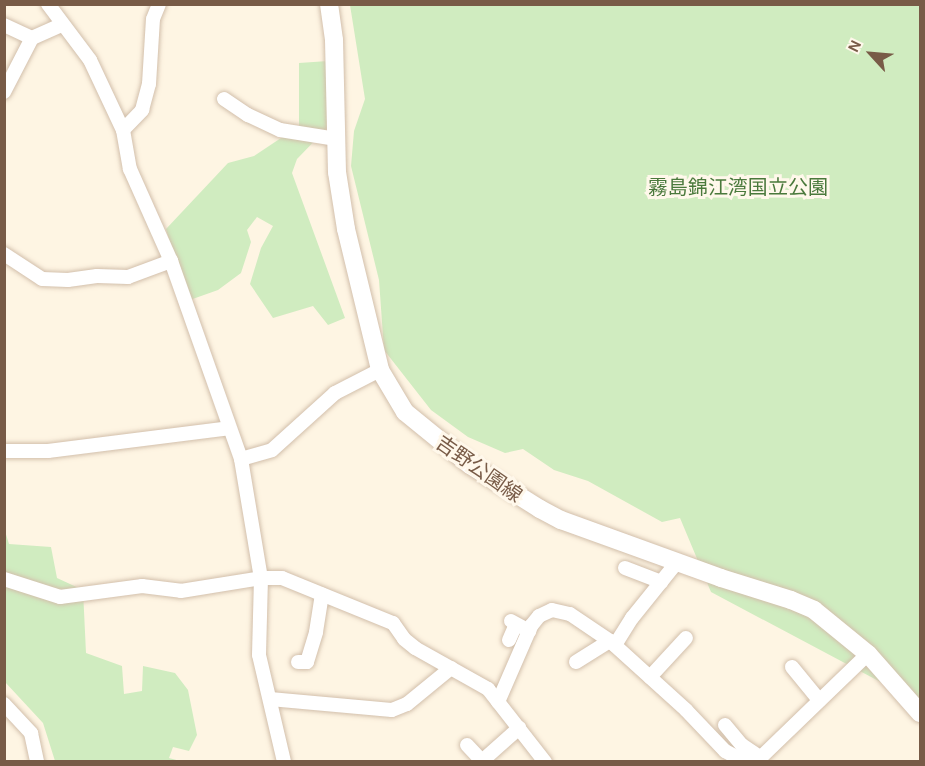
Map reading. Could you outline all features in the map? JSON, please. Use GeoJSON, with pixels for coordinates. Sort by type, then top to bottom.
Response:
{"type":"FeatureCollection","features":[{"type":"Feature","properties":{"kind":"main road","name":"吉野公園線"},"geometry":{"type":"LineString","coordinates":[[329,4],[334,40],[337,172],[346,229],[380,370],[397,401],[416,423],[470,465],[521,500],[561,520],[814,610],[868,654],[921,713]]}},
{"type":"Feature","properties":{"kind":"street"},"geometry":{"type":"LineString","coordinates":[[48,4],[61,25],[90,60],[123,130],[130,169],[171,261],[241,459],[261,578],[259,654],[284,762]]}},
{"type":"Feature","properties":{"kind":"street"},"geometry":{"type":"LineString","coordinates":[[123,130],[142,110],[149,84],[153,19],[159,4]]}},
{"type":"Feature","properties":{"kind":"street"},"geometry":{"type":"LineString","coordinates":[[4,25],[32,38]]}},
{"type":"Feature","properties":{"kind":"street"},"geometry":{"type":"LineString","coordinates":[[4,92],[32,38],[61,25]]}},
{"type":"Feature","properties":{"kind":"street"},"geometry":{"type":"LineString","coordinates":[[224,99],[248,115],[280,130],[336,139]]}},
{"type":"Feature","properties":{"kind":"street"},"geometry":{"type":"LineString","coordinates":[[4,254],[42,279],[128,277],[171,261]]}},
{"type":"Feature","properties":{"kind":"street"},"geometry":{"type":"LineString","coordinates":[[241,459],[272,450],[335,393],[380,370]]}},
{"type":"Feature","properties":{"kind":"street"},"geometry":{"type":"LineString","coordinates":[[4,451],[48,451],[229,428]]}},
{"type":"Feature","properties":{"kind":"street"},"geometry":{"type":"LineString","coordinates":[[576,662],[612,643],[678,561]]}},
{"type":"Feature","properties":{"kind":"street"},"geometry":{"type":"LineString","coordinates":[[625,568],[660,582]]}},
{"type":"Feature","properties":{"kind":"street"},"geometry":{"type":"LineString","coordinates":[[4,579],[60,597],[142,586],[181,591],[261,578],[282,578],[393,623],[404,639],[415,648],[488,689],[545,762]]}},
{"type":"Feature","properties":{"kind":"street"},"geometry":{"type":"LineString","coordinates":[[298,662],[307,662],[316,632],[322,594]]}},
{"type":"Feature","properties":{"kind":"street"},"geometry":{"type":"LineString","coordinates":[[498,702],[529,631],[539,616],[552,610],[570,614],[612,643],[725,751],[746,762]]}},
{"type":"Feature","properties":{"kind":"street"},"geometry":{"type":"LineString","coordinates":[[509,640],[514,622],[529,631]]}},
{"type":"Feature","properties":{"kind":"street"},"geometry":{"type":"LineString","coordinates":[[650,677],[686,638]]}},
{"type":"Feature","properties":{"kind":"street"},"geometry":{"type":"LineString","coordinates":[[725,725],[758,759],[868,654]]}},
{"type":"Feature","properties":{"kind":"street"},"geometry":{"type":"LineString","coordinates":[[792,666],[819,700]]}},
{"type":"Feature","properties":{"kind":"street"},"geometry":{"type":"LineString","coordinates":[[270,699],[392,710],[407,704],[451,668]]}},
{"type":"Feature","properties":{"kind":"street"},"geometry":{"type":"LineString","coordinates":[[4,704],[31,733],[37,762]]}},
{"type":"Feature","properties":{"kind":"street"},"geometry":{"type":"LineString","coordinates":[[467,745],[482,762],[519,728]]}},
{"type":"Feature","properties":{"kind":"green space","name":"霧島錦江湾国立公園"},"geometry":{"type":"Polygon","coordinates":[[[350,5],[920,5],[920,703],[711,592],[680,518],[662,522],[588,481],[554,470],[523,449],[505,453],[468,437],[431,410],[384,350],[379,280],[351,166],[354,131],[365,99],[350,5]]]}},
{"type":"Feature","properties":{"kind":"green space"},"geometry":{"type":"Polygon","coordinates":[[[328,61],[329,126],[297,159],[292,173],[345,318],[328,325],[313,306],[273,318],[250,284],[261,248],[273,226],[257,217],[247,230],[251,242],[241,273],[218,290],[187,301],[166,229],[228,163],[254,156],[299,126],[299,63],[328,61]]]}},
{"type":"Feature","properties":{"kind":"green space"},"geometry":{"type":"Polygon","coordinates":[[[4,528],[9,544],[51,547],[57,578],[83,590],[86,653],[122,666],[124,694],[142,691],[143,666],[175,673],[188,690],[197,735],[189,751],[173,747],[169,758],[180,761],[55,761],[43,723],[5,682],[4,528]]]}}]}
